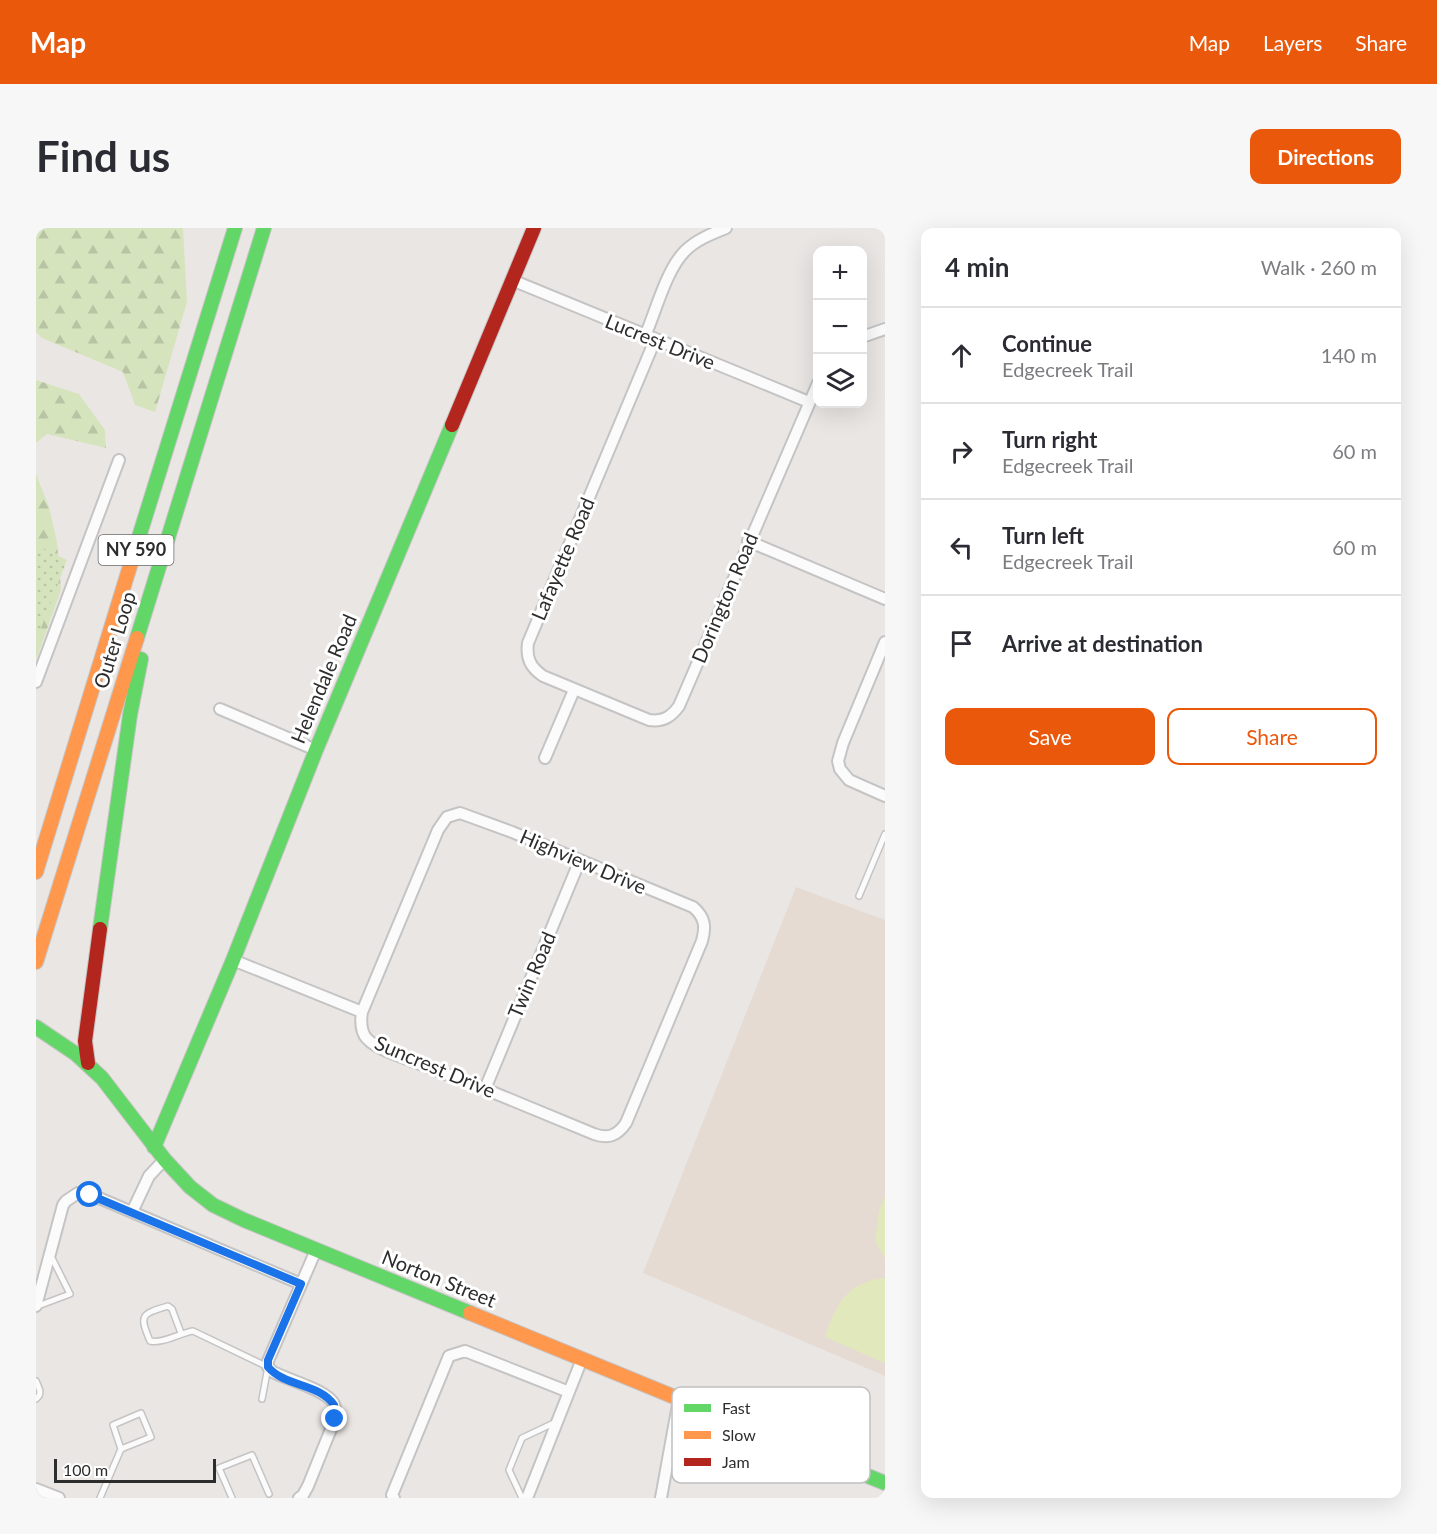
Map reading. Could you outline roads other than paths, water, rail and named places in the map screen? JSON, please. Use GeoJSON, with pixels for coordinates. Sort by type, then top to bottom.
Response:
{"type":"FeatureCollection","features":[{"type":"Feature","properties":{"kind":"main road","name":"Outer Loop"},"geometry":{"type":"LineString","coordinates":[[36,872],[236,228]]}},
{"type":"Feature","properties":{"kind":"main road","name":"Outer Loop"},"geometry":{"type":"LineString","coordinates":[[36,962],[264,228]]}},
{"type":"Feature","properties":{"kind":"main road","name":"Helendale Road"},"geometry":{"type":"LineString","coordinates":[[154,1147],[233,960],[316,750],[534,228]]}},
{"type":"Feature","properties":{"kind":"main road"},"geometry":{"type":"LineString","coordinates":[[88,1063],[85,1041],[130,715],[159,575],[182,490]]}},
{"type":"Feature","properties":{"kind":"main road","name":"Norton Street"},"geometry":{"type":"LineString","coordinates":[[36,1027],[88,1063],[121,1100],[164,1160],[187,1185],[210,1203],[238,1218],[672,1396]]}},
{"type":"Feature","properties":{"kind":"main road","name":"Norton Street"},"geometry":{"type":"LineString","coordinates":[[870,1477],[885,1483]]}},
{"type":"Feature","properties":{"kind":"street","name":"Lafayette Road"},"geometry":{"type":"LineString","coordinates":[[574,690],[535,671],[528,658],[528,643],[650,338],[675,263],[697,241],[726,228]]}},
{"type":"Feature","properties":{"kind":"street","name":"Lucrest Drive"},"geometry":{"type":"LineString","coordinates":[[512,280],[809,402]]}},
{"type":"Feature","properties":{"kind":"street"},"geometry":{"type":"LineString","coordinates":[[867,335],[885,329]]}},
{"type":"Feature","properties":{"kind":"street","name":"Dorington Road"},"geometry":{"type":"LineString","coordinates":[[574,690],[649,720],[662,720],[674,713],[813,393]]}},
{"type":"Feature","properties":{"kind":"street"},"geometry":{"type":"LineString","coordinates":[[36,682],[119,460]]}},
{"type":"Feature","properties":{"kind":"street"},"geometry":{"type":"LineString","coordinates":[[748,541],[885,599]]}},
{"type":"Feature","properties":{"kind":"street"},"geometry":{"type":"LineString","coordinates":[[885,642],[843,743],[838,761],[840,770],[849,780],[885,796]]}},
{"type":"Feature","properties":{"kind":"street"},"geometry":{"type":"LineString","coordinates":[[545,758],[574,690]]}},
{"type":"Feature","properties":{"kind":"street"},"geometry":{"type":"LineString","coordinates":[[220,709],[316,750]]}},
{"type":"Feature","properties":{"kind":"street","name":"Highview Drive"},"geometry":{"type":"LineString","coordinates":[[362,1012],[438,830],[447,817],[453,814],[466,814],[693,908],[705,924],[702,941],[622,1128]]}},
{"type":"Feature","properties":{"kind":"street","name":"Twin Road"},"geometry":{"type":"LineString","coordinates":[[485,1089],[580,860]]}},
{"type":"Feature","properties":{"kind":"street","name":"Suncrest Drive"},"geometry":{"type":"LineString","coordinates":[[233,960],[362,1012],[360,1024],[363,1034],[377,1047],[600,1137],[612,1136],[622,1128]]}},
{"type":"Feature","properties":{"kind":"street"},"geometry":{"type":"LineString","coordinates":[[132,1212],[149,1176],[164,1160]]}},
{"type":"Feature","properties":{"kind":"street"},"geometry":{"type":"LineString","coordinates":[[36,1306],[63,1205],[73,1195],[83,1193],[301,1284]]}},
{"type":"Feature","properties":{"kind":"street"},"geometry":{"type":"LineString","coordinates":[[299,1498],[308,1486],[335,1419],[334,1405],[326,1395],[276,1374],[268,1367],[268,1360],[316,1250]]}},
{"type":"Feature","properties":{"kind":"street"},"geometry":{"type":"LineString","coordinates":[[394,1498],[392,1495],[449,1356],[465,1351],[569,1392]]}},
{"type":"Feature","properties":{"kind":"street"},"geometry":{"type":"LineString","coordinates":[[527,1498],[582,1359]]}},
{"type":"Feature","properties":{"kind":"street"},"geometry":{"type":"LineString","coordinates":[[661,1498],[672,1438]]}},
{"type":"Feature","properties":{"kind":"street"},"geometry":{"type":"LineString","coordinates":[[36,1489],[58,1498]]}},
{"type":"Feature","properties":{"kind":"lane"},"geometry":{"type":"LineString","coordinates":[[859,896],[885,834]]}},
{"type":"Feature","properties":{"kind":"lane"},"geometry":{"type":"LineString","coordinates":[[36,1306],[70,1294],[50,1254]]}},
{"type":"Feature","properties":{"kind":"lane"},"geometry":{"type":"LineString","coordinates":[[181,1333],[172,1309],[168,1306],[148,1314],[143,1319],[142,1323],[150,1341],[159,1342],[193,1331],[268,1367],[262,1399]]}},
{"type":"Feature","properties":{"kind":"lane"},"geometry":{"type":"LineString","coordinates":[[36,1381],[40,1390],[36,1400]]}},
{"type":"Feature","properties":{"kind":"lane"},"geometry":{"type":"LineString","coordinates":[[100,1498],[122,1449],[151,1437],[141,1413],[113,1425],[122,1449]]}},
{"type":"Feature","properties":{"kind":"lane"},"geometry":{"type":"LineString","coordinates":[[522,1498],[508,1470],[522,1437],[557,1422]]}},
{"type":"Feature","properties":{"kind":"lane"},"geometry":{"type":"LineString","coordinates":[[232,1498],[219,1468],[252,1455],[269,1494]]}}]}
